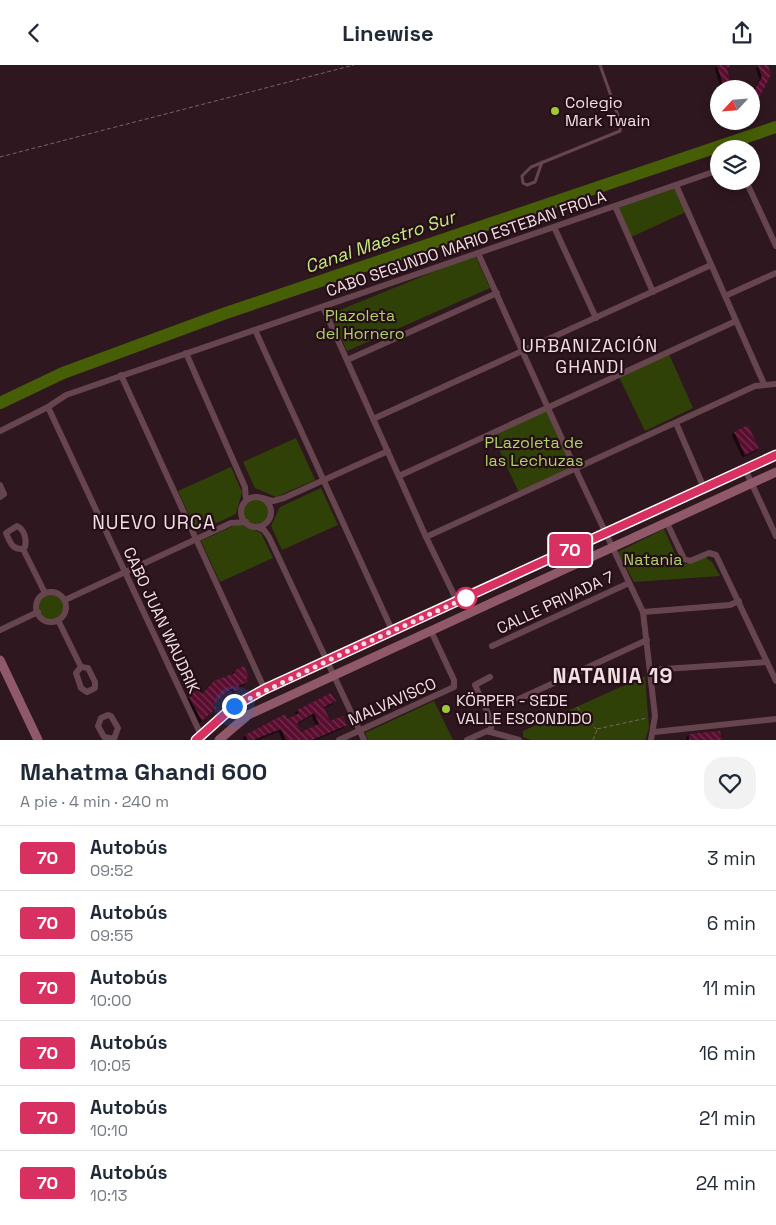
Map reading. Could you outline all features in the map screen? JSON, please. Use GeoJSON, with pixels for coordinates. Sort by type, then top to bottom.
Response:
{"type":"FeatureCollection","features":[{"type":"Feature","properties":{"kind":"main road"},"geometry":{"type":"LineString","coordinates":[[198,737],[234,706],[265,689],[776,455]]}},
{"type":"Feature","properties":{"kind":"main road"},"geometry":{"type":"LineString","coordinates":[[220,740],[244,717],[776,472]]}},
{"type":"Feature","properties":{"kind":"main road"},"geometry":{"type":"LineString","coordinates":[[0,660],[38,740]]}},
{"type":"Feature","properties":{"kind":"street","name":"CABO SEGUNDO MARIO ESTEBAN FROLA"},"geometry":{"type":"LineString","coordinates":[[0,431],[48,407],[66,395],[121,375],[255,331],[710,173]]}},
{"type":"Feature","properties":{"kind":"street"},"geometry":{"type":"LineString","coordinates":[[676,185],[764,384]]}},
{"type":"Feature","properties":{"kind":"street"},"geometry":{"type":"LineString","coordinates":[[750,190],[776,246]]}},
{"type":"Feature","properties":{"kind":"street"},"geometry":{"type":"LineString","coordinates":[[615,207],[653,292]]}},
{"type":"Feature","properties":{"kind":"street"},"geometry":{"type":"LineString","coordinates":[[554,227],[596,318]]}},
{"type":"Feature","properties":{"kind":"street"},"geometry":{"type":"LineString","coordinates":[[478,253],[576,470],[644,612],[655,717],[654,733],[651,740]]}},
{"type":"Feature","properties":{"kind":"street"},"geometry":{"type":"LineString","coordinates":[[373,419],[711,265]]}},
{"type":"Feature","properties":{"kind":"street"},"geometry":{"type":"LineString","coordinates":[[725,295],[776,273]]}},
{"type":"Feature","properties":{"kind":"street"},"geometry":{"type":"LineString","coordinates":[[347,360],[497,293]]}},
{"type":"Feature","properties":{"kind":"street"},"geometry":{"type":"LineString","coordinates":[[323,307],[426,537],[458,601]]}},
{"type":"Feature","properties":{"kind":"street"},"geometry":{"type":"LineString","coordinates":[[399,477],[736,321]]}},
{"type":"Feature","properties":{"kind":"street"},"geometry":{"type":"LineString","coordinates":[[255,331],[392,630]]}},
{"type":"Feature","properties":{"kind":"street"},"geometry":{"type":"LineString","coordinates":[[186,353],[245,487],[246,500],[241,511],[231,523]]}},
{"type":"Feature","properties":{"kind":"street"},"geometry":{"type":"LineString","coordinates":[[121,375],[265,689]]}},
{"type":"Feature","properties":{"kind":"street"},"geometry":{"type":"LineString","coordinates":[[426,537],[764,384],[776,384]]}},
{"type":"Feature","properties":{"kind":"street","name":"CABO JUAN WAUDRIK"},"geometry":{"type":"LineString","coordinates":[[48,407],[198,737]]}},
{"type":"Feature","properties":{"kind":"street"},"geometry":{"type":"LineString","coordinates":[[676,423],[704,488]]}},
{"type":"Feature","properties":{"kind":"street"},"geometry":{"type":"LineString","coordinates":[[246,500],[261,498],[273,501],[284,498],[388,451]]}},
{"type":"Feature","properties":{"kind":"street"},"geometry":{"type":"LineString","coordinates":[[745,469],[776,536]]}},
{"type":"Feature","properties":{"kind":"street"},"geometry":{"type":"LineString","coordinates":[[0,485],[4,494],[0,497]]}},
{"type":"Feature","properties":{"kind":"street"},"geometry":{"type":"LineString","coordinates":[[245,487],[269,505],[269,537]]}},
{"type":"Feature","properties":{"kind":"street"},"geometry":{"type":"LineString","coordinates":[[257,527],[270,517],[275,506],[284,498]]}},
{"type":"Feature","properties":{"kind":"street"},"geometry":{"type":"LineString","coordinates":[[241,511],[246,522]]}},
{"type":"Feature","properties":{"kind":"street"},"geometry":{"type":"LineString","coordinates":[[65,600],[231,523],[246,522],[264,530],[269,537],[364,740]]}},
{"type":"Feature","properties":{"kind":"street"},"geometry":{"type":"LineString","coordinates":[[667,523],[684,559],[690,561],[709,553],[716,555],[739,601],[764,663],[776,681]]}},
{"type":"Feature","properties":{"kind":"street"},"geometry":{"type":"LineString","coordinates":[[23,549],[45,593]]}},
{"type":"Feature","properties":{"kind":"street","name":"CALLE PRIVADA 7"},"geometry":{"type":"LineString","coordinates":[[492,646],[629,583]]}},
{"type":"Feature","properties":{"kind":"street"},"geometry":{"type":"LineString","coordinates":[[45,593],[58,593],[65,600],[66,609],[58,620],[48,621],[38,612],[38,599],[45,593]]}},
{"type":"Feature","properties":{"kind":"street"},"geometry":{"type":"LineString","coordinates":[[644,612],[730,605],[739,601]]}},
{"type":"Feature","properties":{"kind":"street"},"geometry":{"type":"LineString","coordinates":[[0,630],[38,612]]}},
{"type":"Feature","properties":{"kind":"street"},"geometry":{"type":"LineString","coordinates":[[58,620],[81,667]]}},
{"type":"Feature","properties":{"kind":"street","name":"MALVAVISCO"},"geometry":{"type":"LineString","coordinates":[[339,740],[454,687],[454,680],[431,631]]}},
{"type":"Feature","properties":{"kind":"street"},"geometry":{"type":"LineString","coordinates":[[519,699],[647,640]]}},
{"type":"Feature","properties":{"kind":"street"},"geometry":{"type":"LineString","coordinates":[[650,670],[764,663]]}},
{"type":"Feature","properties":{"kind":"street"},"geometry":{"type":"LineString","coordinates":[[490,677],[475,685],[492,722],[490,732]]}},
{"type":"Feature","properties":{"kind":"street"},"geometry":{"type":"LineString","coordinates":[[654,733],[775,719]]}},
{"type":"Feature","properties":{"kind":"street"},"geometry":{"type":"LineString","coordinates":[[467,740],[478,738],[490,732],[519,740]]}},
{"type":"Feature","properties":{"kind":"lane"},"geometry":{"type":"LineString","coordinates":[[542,162],[535,182],[531,185],[523,183],[522,176],[524,171],[542,162],[620,131],[621,123],[600,65]]}},
{"type":"Feature","properties":{"kind":"path"},"geometry":{"type":"LineString","coordinates":[[0,157],[354,65]]}},
{"type":"Feature","properties":{"kind":"path"},"geometry":{"type":"LineString","coordinates":[[577,707],[597,729]]}},
{"type":"Feature","properties":{"kind":"path"},"geometry":{"type":"LineString","coordinates":[[597,729],[655,717]]}},
{"type":"Feature","properties":{"kind":"path"},"geometry":{"type":"LineString","coordinates":[[594,740],[597,729]]}},
{"type":"Feature","properties":{"kind":"green space"},"geometry":{"type":"Polygon","coordinates":[[[676,185],[688,211],[629,238],[615,206],[676,185]]]}},
{"type":"Feature","properties":{"kind":"green space","name":"Plazoleta del Hornero"},"geometry":{"type":"Polygon","coordinates":[[[475,255],[490,288],[347,351],[330,314],[475,255]]]}},
{"type":"Feature","properties":{"kind":"green space"},"geometry":{"type":"Polygon","coordinates":[[[669,354],[693,408],[645,431],[619,377],[669,354]]]}},
{"type":"Feature","properties":{"kind":"green space","name":"PLazoleta de las Lechuzas"},"geometry":{"type":"Polygon","coordinates":[[[548,408],[576,470],[520,495],[492,434],[548,408]]]}},
{"type":"Feature","properties":{"kind":"green space"},"geometry":{"type":"Polygon","coordinates":[[[296,438],[315,480],[276,497],[255,488],[243,462],[296,438]]]}},
{"type":"Feature","properties":{"kind":"green space"},"geometry":{"type":"Polygon","coordinates":[[[231,467],[242,492],[236,514],[197,532],[178,491],[231,467]]]}},
{"type":"Feature","properties":{"kind":"green space"},"geometry":{"type":"Polygon","coordinates":[[[321,488],[338,525],[282,550],[271,526],[280,507],[321,488]]]}},
{"type":"Feature","properties":{"kind":"green space"},"geometry":{"type":"Polygon","coordinates":[[[256,497],[266,502],[271,512],[266,522],[256,527],[246,522],[241,512],[246,502],[256,497]]]}},
{"type":"Feature","properties":{"kind":"green space"},"geometry":{"type":"Polygon","coordinates":[[[240,523],[261,533],[273,558],[220,582],[201,541],[240,523]]]}},
{"type":"Feature","properties":{"kind":"green space","name":"Natania"},"geometry":{"type":"Polygon","coordinates":[[[664,529],[678,560],[686,564],[705,557],[712,562],[720,576],[634,582],[618,552],[664,529]]]}},
{"type":"Feature","properties":{"kind":"green space"},"geometry":{"type":"Polygon","coordinates":[[[51,591],[57,592],[65,600],[65,612],[57,620],[51,621],[45,620],[37,612],[36,606],[37,600],[45,592],[51,591]]]}},
{"type":"Feature","properties":{"kind":"green space"},"geometry":{"type":"Polygon","coordinates":[[[645,676],[649,728],[645,740],[531,740],[523,737],[523,731],[645,676]]]}},
{"type":"Feature","properties":{"kind":"green space"},"geometry":{"type":"Polygon","coordinates":[[[434,701],[453,740],[368,740],[365,733],[434,701]]]}},
{"type":"Feature","properties":{"kind":"building"},"geometry":{"type":"Polygon","coordinates":[[[717,65],[731,65],[727,69],[730,80],[722,80],[717,65]]]}},
{"type":"Feature","properties":{"kind":"building"},"geometry":{"type":"Polygon","coordinates":[[[758,65],[768,65],[771,75],[760,96],[760,80],[762,77],[758,65]]]}},
{"type":"Feature","properties":{"kind":"building"},"geometry":{"type":"Polygon","coordinates":[[[748,425],[759,448],[745,455],[734,432],[748,425]]]}},
{"type":"Feature","properties":{"kind":"building"},"geometry":{"type":"Polygon","coordinates":[[[244,666],[249,677],[246,679],[248,682],[238,686],[240,689],[235,691],[233,688],[226,692],[213,705],[216,708],[202,721],[189,697],[197,689],[202,694],[214,681],[235,673],[234,671],[244,666]]]}},
{"type":"Feature","properties":{"kind":"building"},"geometry":{"type":"Polygon","coordinates":[[[331,693],[336,701],[324,707],[330,721],[343,716],[347,725],[312,740],[286,740],[281,729],[253,740],[248,740],[245,735],[285,714],[287,719],[294,716],[299,713],[297,710],[331,693]],[[314,713],[297,723],[301,732],[319,724],[314,713]]]}},
{"type":"Feature","properties":{"kind":"building"},"geometry":{"type":"Polygon","coordinates":[[[720,731],[722,740],[689,740],[689,734],[720,731]]]}},
{"type":"Feature","properties":{"kind":"waterway","name":"Canal Maestro Sur"},"geometry":{"type":"LineString","coordinates":[[0,403],[63,373],[223,314],[776,127]]}},
{"type":"Feature","properties":{"kind":"bus line","name":"70"},"geometry":{"type":"LineString","coordinates":[[196,740],[234,706],[265,689],[776,455]]}},
{"type":"Feature","properties":{"kind":"place","name":"Colegio Mark Twain"},"geometry":{"type":"Point","coordinates":[555,111]}},
{"type":"Feature","properties":{"kind":"place","name":"KÖRPER - SEDE VALLE ESCONDIDO"},"geometry":{"type":"Point","coordinates":[446,709]}},
{"type":"Feature","properties":{"kind":"district","name":"URBANIZACIÓN GHANDI"},"geometry":{"type":"Point","coordinates":[590,356]}},
{"type":"Feature","properties":{"kind":"district","name":"NUEVO URCA"},"geometry":{"type":"Point","coordinates":[154,522]}},
{"type":"Feature","properties":{"kind":"district","name":"NATANIA 19"},"geometry":{"type":"Point","coordinates":[613,676]}},
{"type":"Feature","properties":{"kind":"route"},"geometry":{"type":"LineString","coordinates":[[234,706],[265,689],[466,598]]}}]}
